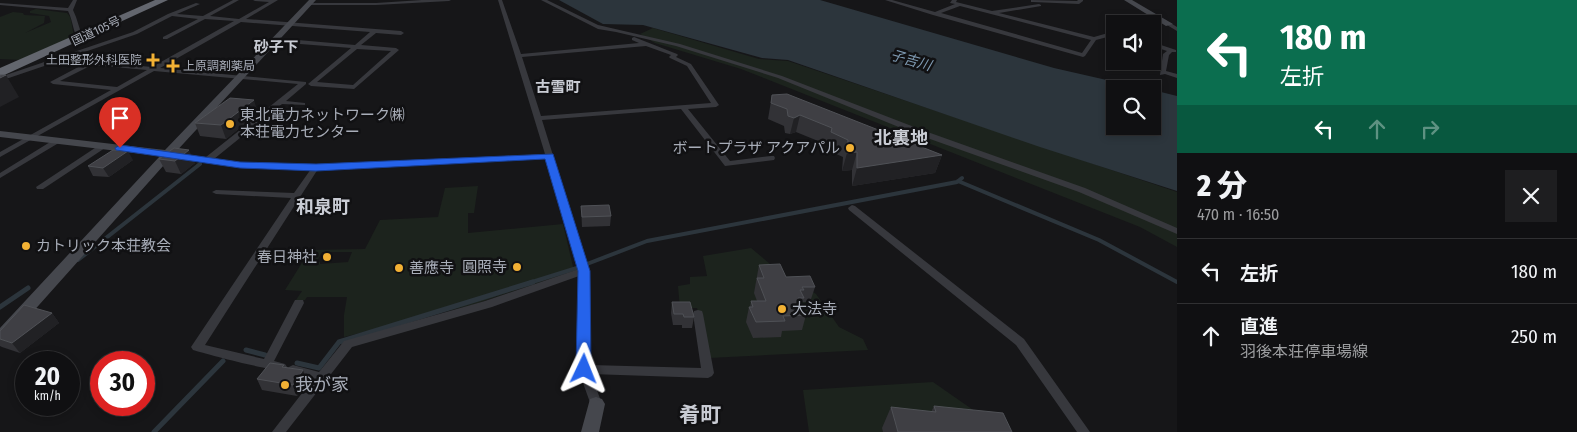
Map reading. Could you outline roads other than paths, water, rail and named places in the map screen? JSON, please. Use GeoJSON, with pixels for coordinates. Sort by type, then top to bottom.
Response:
{"type":"FeatureCollection","features":[{"type":"Feature","properties":{"kind":"highway","name":"国道105号"},"geometry":{"type":"LineString","coordinates":[[0,74],[164,0]]}},
{"type":"Feature","properties":{"kind":"street"},"geometry":{"type":"LineString","coordinates":[[70,10],[75,0]]}},
{"type":"Feature","properties":{"kind":"street"},"geometry":{"type":"LineString","coordinates":[[165,38],[237,0]]}},
{"type":"Feature","properties":{"kind":"street"},"geometry":{"type":"LineString","coordinates":[[255,0],[275,1]]}},
{"type":"Feature","properties":{"kind":"street"},"geometry":{"type":"LineString","coordinates":[[0,338],[168,154],[311,2],[395,4],[446,0]]}},
{"type":"Feature","properties":{"kind":"street"},"geometry":{"type":"LineString","coordinates":[[500,0],[550,156],[584,271],[584,369],[596,404],[590,432]]}},
{"type":"Feature","properties":{"kind":"street"},"geometry":{"type":"LineString","coordinates":[[538,118],[716,105],[689,65],[672,57],[675,55],[595,26],[543,0]]}},
{"type":"Feature","properties":{"kind":"street"},"geometry":{"type":"LineString","coordinates":[[887,0],[1083,56],[1094,39]]}},
{"type":"Feature","properties":{"kind":"street"},"geometry":{"type":"LineString","coordinates":[[944,0],[1094,39],[1106,36]]}},
{"type":"Feature","properties":{"kind":"street"},"geometry":{"type":"LineString","coordinates":[[991,12],[1039,5],[1032,0]]}},
{"type":"Feature","properties":{"kind":"street"},"geometry":{"type":"LineString","coordinates":[[1032,0],[1079,3],[1081,1],[1079,0]]}},
{"type":"Feature","properties":{"kind":"street"},"geometry":{"type":"LineString","coordinates":[[1128,0],[1177,28]]}},
{"type":"Feature","properties":{"kind":"street"},"geometry":{"type":"LineString","coordinates":[[0,155],[275,1]]}},
{"type":"Feature","properties":{"kind":"street"},"geometry":{"type":"LineString","coordinates":[[935,14],[956,2]]}},
{"type":"Feature","properties":{"kind":"street"},"geometry":{"type":"LineString","coordinates":[[0,4],[70,10]]}},
{"type":"Feature","properties":{"kind":"street"},"geometry":{"type":"LineString","coordinates":[[0,79],[135,33],[170,15],[198,4]]}},
{"type":"Feature","properties":{"kind":"street"},"geometry":{"type":"LineString","coordinates":[[70,10],[73,14],[76,32],[80,39]]}},
{"type":"Feature","properties":{"kind":"street"},"geometry":{"type":"LineString","coordinates":[[170,15],[401,34]]}},
{"type":"Feature","properties":{"kind":"street"},"geometry":{"type":"LineString","coordinates":[[1169,24],[1177,25]]}},
{"type":"Feature","properties":{"kind":"street"},"geometry":{"type":"LineString","coordinates":[[595,26],[666,42],[761,71],[920,133],[1061,183],[1152,219],[1177,231]]}},
{"type":"Feature","properties":{"kind":"street"},"geometry":{"type":"LineString","coordinates":[[275,40],[355,47],[396,50],[354,87],[311,84],[355,47],[375,31]]}},
{"type":"Feature","properties":{"kind":"street"},"geometry":{"type":"LineString","coordinates":[[519,56],[646,44]]}},
{"type":"Feature","properties":{"kind":"street"},"geometry":{"type":"LineString","coordinates":[[1161,47],[1174,51]]}},
{"type":"Feature","properties":{"kind":"street"},"geometry":{"type":"LineString","coordinates":[[1174,51],[1166,54],[1163,73],[1177,76]]}},
{"type":"Feature","properties":{"kind":"street"},"geometry":{"type":"LineString","coordinates":[[56,60],[304,83],[207,160]]}},
{"type":"Feature","properties":{"kind":"street"},"geometry":{"type":"LineString","coordinates":[[90,64],[53,82],[119,89]]}},
{"type":"Feature","properties":{"kind":"street"},"geometry":{"type":"LineString","coordinates":[[280,102],[303,104]]}},
{"type":"Feature","properties":{"kind":"street"},"geometry":{"type":"LineString","coordinates":[[683,107],[728,164],[771,158]]}},
{"type":"Feature","properties":{"kind":"street"},"geometry":{"type":"LineString","coordinates":[[0,134],[259,166],[316,168],[550,156]]}},
{"type":"Feature","properties":{"kind":"street"},"geometry":{"type":"LineString","coordinates":[[0,176],[58,141]]}},
{"type":"Feature","properties":{"kind":"street"},"geometry":{"type":"LineString","coordinates":[[40,187],[104,146]]}},
{"type":"Feature","properties":{"kind":"street"},"geometry":{"type":"LineString","coordinates":[[316,168],[197,347],[322,377]]}},
{"type":"Feature","properties":{"kind":"street"},"geometry":{"type":"LineString","coordinates":[[216,192],[297,196]]}},
{"type":"Feature","properties":{"kind":"street"},"geometry":{"type":"LineString","coordinates":[[852,208],[1020,342],[1084,432]]}},
{"type":"Feature","properties":{"kind":"street"},"geometry":{"type":"LineString","coordinates":[[278,432],[348,344],[488,304],[584,271]]}},
{"type":"Feature","properties":{"kind":"street"},"geometry":{"type":"LineString","coordinates":[[266,364],[299,303]]}},
{"type":"Feature","properties":{"kind":"street"},"geometry":{"type":"LineString","coordinates":[[584,369],[708,373],[698,314]]}},
{"type":"Feature","properties":{"kind":"water","name":"子吉川"},"geometry":{"type":"Polygon","coordinates":[[[559,0],[820,0],[1054,68],[1107,80],[1106,135],[1161,135],[1161,92],[1177,96],[1177,191],[1040,147],[788,60],[762,58],[643,25],[603,24],[559,0]]]}},
{"type":"Feature","properties":{"kind":"waterway"},"geometry":{"type":"LineString","coordinates":[[78,260],[200,164],[198,165]]}},
{"type":"Feature","properties":{"kind":"waterway"},"geometry":{"type":"LineString","coordinates":[[958,181],[962,178]]}},
{"type":"Feature","properties":{"kind":"waterway"},"geometry":{"type":"LineString","coordinates":[[587,264],[647,241],[958,181]]}},
{"type":"Feature","properties":{"kind":"waterway"},"geometry":{"type":"LineString","coordinates":[[958,181],[1099,240],[1177,282]]}},
{"type":"Feature","properties":{"kind":"waterway"},"geometry":{"type":"LineString","coordinates":[[529,283],[580,267]]}},
{"type":"Feature","properties":{"kind":"waterway"},"geometry":{"type":"LineString","coordinates":[[297,363],[319,368],[339,342],[533,282]]}},
{"type":"Feature","properties":{"kind":"waterway"},"geometry":{"type":"LineString","coordinates":[[0,307],[28,288]]}},
{"type":"Feature","properties":{"kind":"waterway"},"geometry":{"type":"LineString","coordinates":[[246,350],[265,355]]}},
{"type":"Feature","properties":{"kind":"waterway"},"geometry":{"type":"LineString","coordinates":[[154,432],[223,361]]}},
{"type":"Feature","properties":{"kind":"place","name":"土田整形外科医院"},"geometry":{"type":"Point","coordinates":[153,60]}},
{"type":"Feature","properties":{"kind":"place","name":"上原調剤薬局"},"geometry":{"type":"Point","coordinates":[173,66]}},
{"type":"Feature","properties":{"kind":"place","name":"東北電力ネットワーク㈱ 本荘電力センター"},"geometry":{"type":"Point","coordinates":[230,124]}},
{"type":"Feature","properties":{"kind":"place","name":"ボートプラザ アクアパル"},"geometry":{"type":"Point","coordinates":[850,148]}},
{"type":"Feature","properties":{"kind":"place","name":"カトリック本荘教会"},"geometry":{"type":"Point","coordinates":[26,246]}},
{"type":"Feature","properties":{"kind":"place","name":"春日神社"},"geometry":{"type":"Point","coordinates":[327,257]}},
{"type":"Feature","properties":{"kind":"place","name":"圓照寺"},"geometry":{"type":"Point","coordinates":[517,267]}},
{"type":"Feature","properties":{"kind":"place","name":"善應寺"},"geometry":{"type":"Point","coordinates":[399,268]}},
{"type":"Feature","properties":{"kind":"place","name":"大法寺"},"geometry":{"type":"Point","coordinates":[782,309]}},
{"type":"Feature","properties":{"kind":"place","name":"我が家"},"geometry":{"type":"Point","coordinates":[285,385]}},
{"type":"Feature","properties":{"kind":"district","name":"砂子下"},"geometry":{"type":"Point","coordinates":[276,47]}},
{"type":"Feature","properties":{"kind":"district","name":"古雪町"},"geometry":{"type":"Point","coordinates":[558,87]}},
{"type":"Feature","properties":{"kind":"district","name":"北裏地"},"geometry":{"type":"Point","coordinates":[901,138]}},
{"type":"Feature","properties":{"kind":"district","name":"和泉町"},"geometry":{"type":"Point","coordinates":[323,207]}},
{"type":"Feature","properties":{"kind":"district","name":"肴町"},"geometry":{"type":"Point","coordinates":[700,415]}}]}
